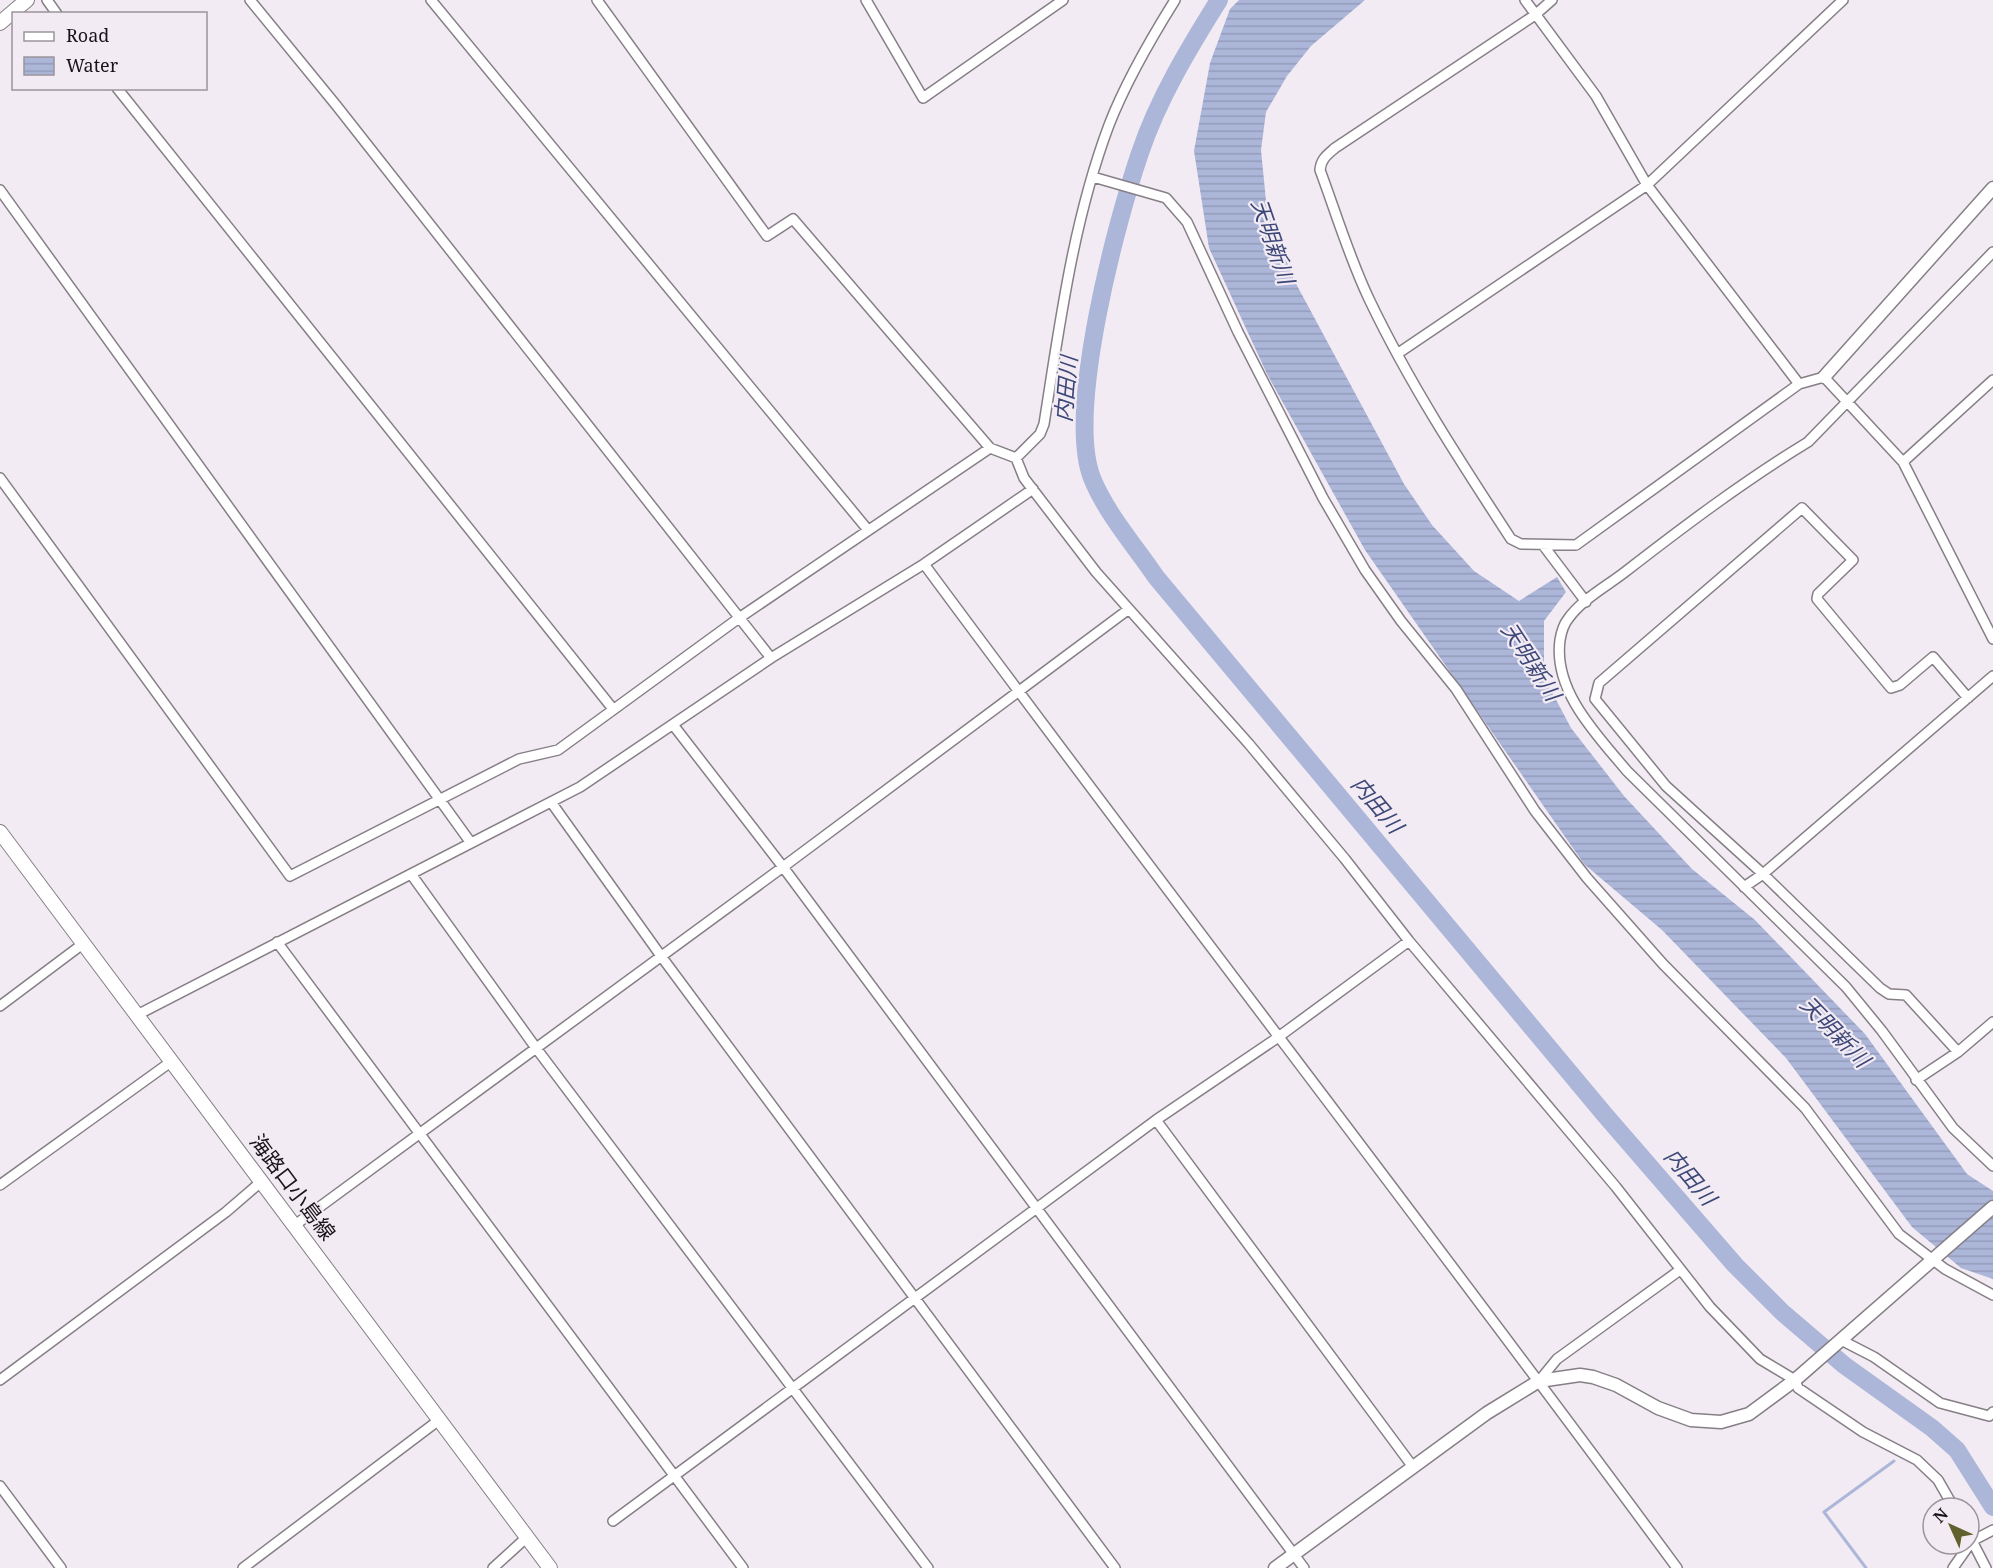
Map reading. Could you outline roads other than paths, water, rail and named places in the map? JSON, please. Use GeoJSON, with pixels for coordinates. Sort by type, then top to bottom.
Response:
{"type":"FeatureCollection","features":[{"type":"Feature","properties":{"kind":"main road"},"geometry":{"type":"LineString","coordinates":[[13,12],[27,0]]}},
{"type":"Feature","properties":{"kind":"main road"},"geometry":{"type":"LineString","coordinates":[[0,23],[12,13]]}},
{"type":"Feature","properties":{"kind":"main road","name":"海路口小島線"},"geometry":{"type":"LineString","coordinates":[[0,832],[550,1568]]}},
{"type":"Feature","properties":{"kind":"street"},"geometry":{"type":"LineString","coordinates":[[250,0],[336,105],[771,658]]}},
{"type":"Feature","properties":{"kind":"street"},"geometry":{"type":"LineString","coordinates":[[431,0],[868,530]]}},
{"type":"Feature","properties":{"kind":"street"},"geometry":{"type":"LineString","coordinates":[[597,0],[767,236],[793,219],[990,448],[1016,458],[1024,478],[1096,572],[1264,761],[1409,941],[1616,1187],[1710,1307],[1760,1359],[1795,1380],[1798,1388],[1863,1432],[1917,1460],[1938,1480],[1947,1496]]}},
{"type":"Feature","properties":{"kind":"street"},"geometry":{"type":"LineString","coordinates":[[867,0],[923,99],[1063,0]]}},
{"type":"Feature","properties":{"kind":"street"},"geometry":{"type":"LineString","coordinates":[[1016,458],[1040,434],[1044,424],[1072,250],[1117,105],[1150,39],[1175,0]]}},
{"type":"Feature","properties":{"kind":"street"},"geometry":{"type":"LineString","coordinates":[[1526,0],[1596,96],[1647,185],[1799,384]]}},
{"type":"Feature","properties":{"kind":"street"},"geometry":{"type":"LineString","coordinates":[[1552,0],[1535,15],[1335,148],[1324,157],[1320,170],[1354,264],[1397,354],[1452,448],[1511,539],[1521,544],[1576,545],[1799,384],[1824,377],[1993,188]]}},
{"type":"Feature","properties":{"kind":"street"},"geometry":{"type":"LineString","coordinates":[[1397,354],[1647,185],[1842,0]]}},
{"type":"Feature","properties":{"kind":"street"},"geometry":{"type":"LineString","coordinates":[[119,90],[613,709]]}},
{"type":"Feature","properties":{"kind":"street"},"geometry":{"type":"LineString","coordinates":[[1093,177],[1166,198],[1187,222],[1238,332],[1323,498],[1365,570],[1401,621],[1456,689],[1535,811],[1587,878],[1663,964],[1805,1108],[1899,1234],[1932,1260],[1993,1295]]}},
{"type":"Feature","properties":{"kind":"street"},"geometry":{"type":"LineString","coordinates":[[0,190],[471,843]]}},
{"type":"Feature","properties":{"kind":"street"},"geometry":{"type":"LineString","coordinates":[[1993,252],[1808,442],[1740,488],[1586,602],[1568,620],[1560,639],[1560,663],[1578,708],[1595,733],[1627,771],[1846,987],[1882,1031],[1953,1128],[1993,1166]]}},
{"type":"Feature","properties":{"kind":"street"},"geometry":{"type":"LineString","coordinates":[[1824,377],[1848,400],[1903,462],[1993,639]]}},
{"type":"Feature","properties":{"kind":"street"},"geometry":{"type":"LineString","coordinates":[[1903,462],[1993,380]]}},
{"type":"Feature","properties":{"kind":"street"},"geometry":{"type":"LineString","coordinates":[[0,478],[290,876],[519,759],[558,750],[740,618],[990,448]]}},
{"type":"Feature","properties":{"kind":"street"},"geometry":{"type":"LineString","coordinates":[[137,1015],[580,788],[771,658],[924,564],[1033,489]]}},
{"type":"Feature","properties":{"kind":"street"},"geometry":{"type":"LineString","coordinates":[[1958,1052],[1906,995],[1884,992],[1763,874],[1666,786],[1595,699],[1594,694],[1599,683],[1799,510],[1806,510],[1853,560],[1818,594],[1817,599],[1891,688],[1897,687],[1933,657],[1968,698]]}},
{"type":"Feature","properties":{"kind":"street"},"geometry":{"type":"LineString","coordinates":[[1543,545],[1586,602]]}},
{"type":"Feature","properties":{"kind":"street"},"geometry":{"type":"LineString","coordinates":[[924,564],[1277,1038],[1539,1381],[1677,1568]]}},
{"type":"Feature","properties":{"kind":"street"},"geometry":{"type":"LineString","coordinates":[[295,1225],[783,867],[1129,609]]}},
{"type":"Feature","properties":{"kind":"street"},"geometry":{"type":"LineString","coordinates":[[1744,887],[1763,874],[1993,676]]}},
{"type":"Feature","properties":{"kind":"street"},"geometry":{"type":"LineString","coordinates":[[674,726],[783,867],[1304,1568]]}},
{"type":"Feature","properties":{"kind":"street"},"geometry":{"type":"LineString","coordinates":[[551,802],[661,956],[1115,1568]]}},
{"type":"Feature","properties":{"kind":"street"},"geometry":{"type":"LineString","coordinates":[[411,874],[536,1048],[928,1568]]}},
{"type":"Feature","properties":{"kind":"street"},"geometry":{"type":"LineString","coordinates":[[614,1521],[1156,1120],[1277,1038],[1409,941]]}},
{"type":"Feature","properties":{"kind":"street"},"geometry":{"type":"LineString","coordinates":[[277,942],[673,1477],[743,1568]]}},
{"type":"Feature","properties":{"kind":"street"},"geometry":{"type":"LineString","coordinates":[[0,1006],[84,943]]}},
{"type":"Feature","properties":{"kind":"street"},"geometry":{"type":"LineString","coordinates":[[1916,1080],[1958,1052],[1993,1022]]}},
{"type":"Feature","properties":{"kind":"street"},"geometry":{"type":"LineString","coordinates":[[0,1185],[172,1061]]}},
{"type":"Feature","properties":{"kind":"street"},"geometry":{"type":"LineString","coordinates":[[1156,1120],[1413,1467]]}},
{"type":"Feature","properties":{"kind":"street"},"geometry":{"type":"LineString","coordinates":[[0,1380],[226,1212],[262,1181]]}},
{"type":"Feature","properties":{"kind":"street"},"geometry":{"type":"LineString","coordinates":[[1539,1381],[1580,1375],[1593,1377],[1616,1385],[1677,1416],[1708,1423],[1749,1414],[1795,1380],[1993,1207]]}},
{"type":"Feature","properties":{"kind":"street"},"geometry":{"type":"LineString","coordinates":[[1275,1568],[1487,1413],[1539,1381],[1557,1359],[1680,1270]]}},
{"type":"Feature","properties":{"kind":"street"},"geometry":{"type":"LineString","coordinates":[[1840,1340],[1874,1357],[1940,1402],[1989,1416],[1993,1412]]}},
{"type":"Feature","properties":{"kind":"street"},"geometry":{"type":"LineString","coordinates":[[243,1568],[440,1420]]}},
{"type":"Feature","properties":{"kind":"street"},"geometry":{"type":"LineString","coordinates":[[0,1486],[61,1568]]}},
{"type":"Feature","properties":{"kind":"street"},"geometry":{"type":"LineString","coordinates":[[493,1568],[527,1537]]}},
{"type":"Feature","properties":{"kind":"water","name":"天明新川"},"geometry":{"type":"Polygon","coordinates":[[[1239,0],[1365,0],[1311,46],[1287,76],[1266,112],[1261,150],[1267,211],[1294,280],[1404,484],[1432,525],[1474,571],[1519,601],[1557,577],[1566,592],[1544,621],[1544,677],[1571,728],[1624,796],[1692,869],[1755,920],[1865,1034],[1967,1174],[1993,1191],[1993,1279],[1961,1268],[1912,1227],[1786,1058],[1662,930],[1584,864],[1365,550],[1267,374],[1209,248],[1194,151],[1210,63],[1230,9],[1239,0]]]}},
{"type":"Feature","properties":{"kind":"waterway","name":"内田川"},"geometry":{"type":"LineString","coordinates":[[1219,0],[1175,74],[1147,133],[1130,184],[1107,269],[1089,364],[1085,409],[1086,448],[1092,478],[1098,491],[1113,517],[1156,577],[1605,1115],[1735,1265],[1782,1312],[1844,1365],[1932,1428],[1957,1450],[1993,1507]]}},
{"type":"Feature","properties":{"kind":"waterway"},"geometry":{"type":"LineString","coordinates":[[1866,1568],[1824,1512],[1894,1461]]}}]}
